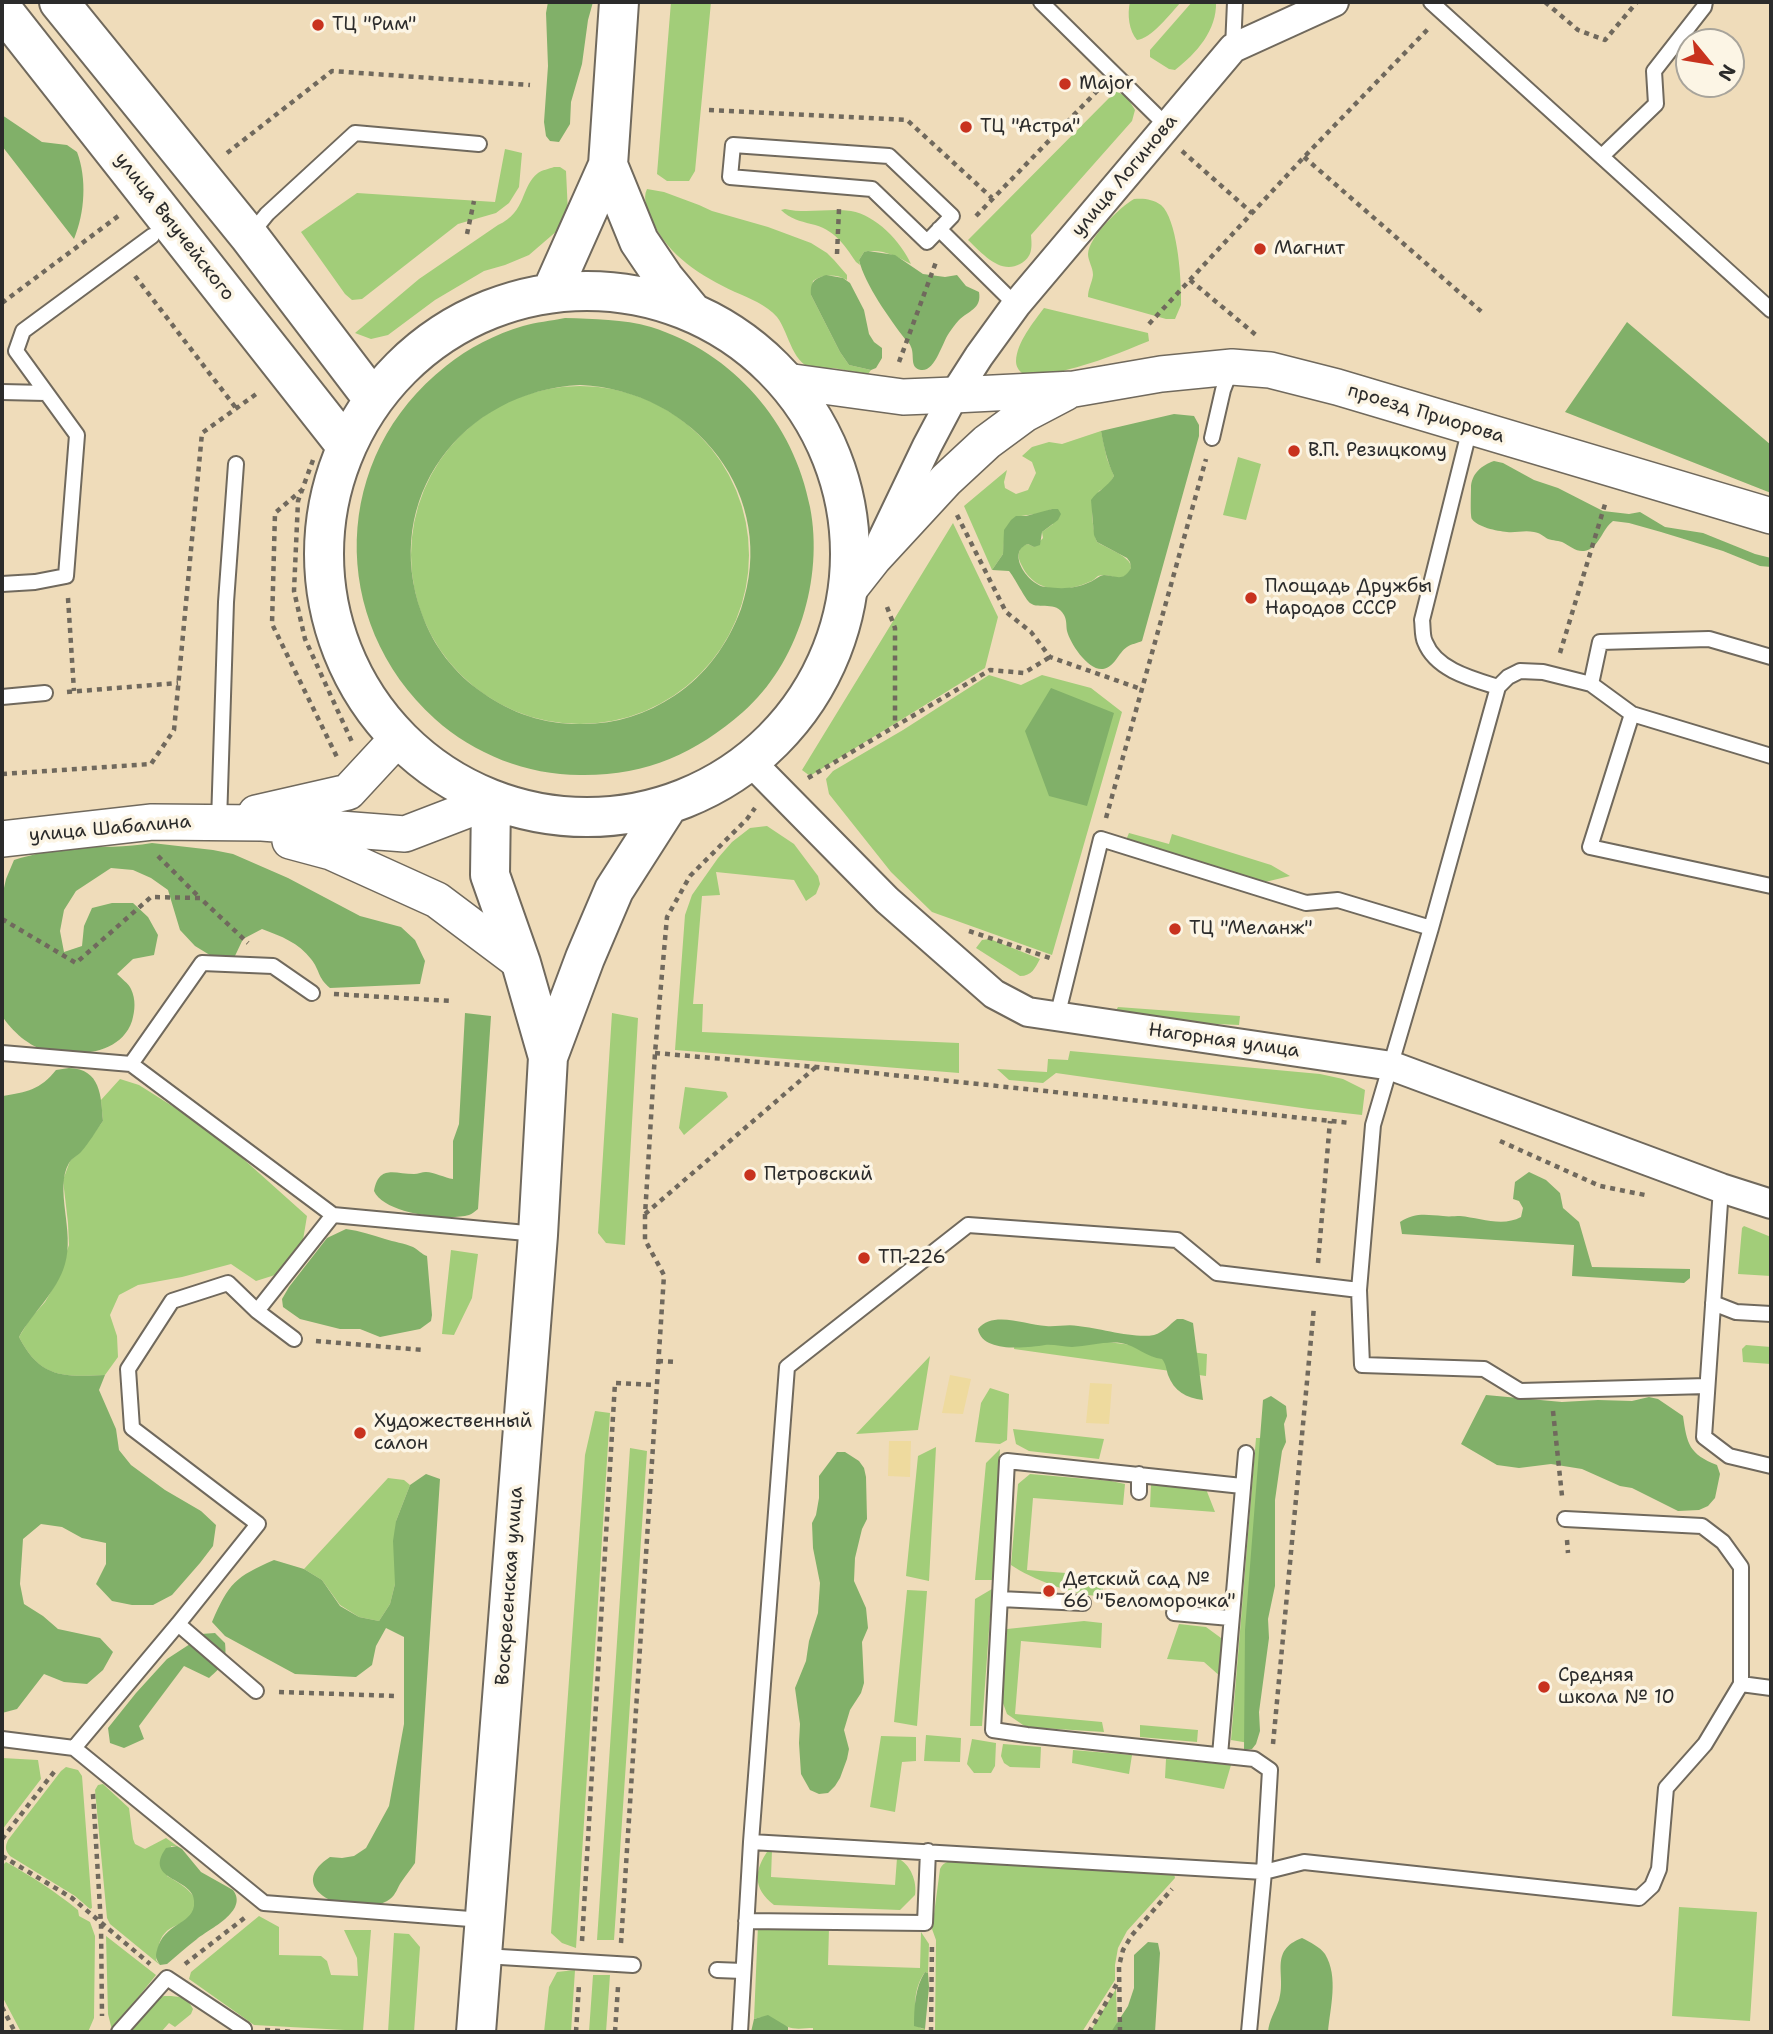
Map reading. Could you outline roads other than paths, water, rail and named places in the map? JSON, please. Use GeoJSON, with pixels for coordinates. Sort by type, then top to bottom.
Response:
{"type":"FeatureCollection","features":[{"type":"Feature","properties":{"kind":"main road"},"geometry":{"type":"LineString","coordinates":[[59,2],[249,236],[373,399]]}},
{"type":"Feature","properties":{"kind":"main road"},"geometry":{"type":"LineString","coordinates":[[551,293],[608,165],[619,2]]}},
{"type":"Feature","properties":{"kind":"main road","name":"улица Выучейского"},"geometry":{"type":"LineString","coordinates":[[2,9],[330,451]]}},
{"type":"Feature","properties":{"kind":"main road"},"geometry":{"type":"LineString","coordinates":[[608,165],[639,242],[692,312]]}},
{"type":"Feature","properties":{"kind":"main road"},"geometry":{"type":"LineString","coordinates":[[608,291],[665,302],[727,330],[759,354],[786,381],[813,418],[832,458],[845,501],[850,546],[848,591],[834,646],[817,681],[791,720],[772,742],[762,773],[725,778],[698,793],[637,813],[571,817],[538,813],[491,801],[447,778],[421,760],[398,738],[359,688],[345,659],[327,599],[323,557],[327,505],[335,475],[330,451],[358,422],[373,399],[396,372],[422,348],[451,328],[516,300],[551,293],[608,291]]}},
{"type":"Feature","properties":{"kind":"main road","name":"Воскресенская улица"},"geometry":{"type":"LineString","coordinates":[[491,801],[490,875],[522,962],[548,1057]]}},
{"type":"Feature","properties":{"kind":"main road","name":"Воскресенская улица"},"geometry":{"type":"LineString","coordinates":[[476,2032],[538,1235],[548,1057],[614,890],[669,804]]}},
{"type":"Feature","properties":{"kind":"street","name":"улица Логинова"},"geometry":{"type":"LineString","coordinates":[[874,558],[954,395],[1016,305],[1233,48],[1334,2]]}},
{"type":"Feature","properties":{"kind":"street","name":"проезд Приорова"},"geometry":{"type":"LineString","coordinates":[[1074,388],[1161,374],[1232,367],[1270,370],[1771,516]]}},
{"type":"Feature","properties":{"kind":"street"},"geometry":{"type":"LineString","coordinates":[[786,381],[903,397],[1074,388]]}},
{"type":"Feature","properties":{"kind":"street"},"geometry":{"type":"LineString","coordinates":[[848,591],[874,558],[946,480],[987,442],[1025,414],[1074,388]]}},
{"type":"Feature","properties":{"kind":"street"},"geometry":{"type":"LineString","coordinates":[[219,822],[348,792],[398,738]]}},
{"type":"Feature","properties":{"kind":"street","name":"Нагорная улица"},"geometry":{"type":"LineString","coordinates":[[762,773],[887,900],[994,994],[1028,1013],[1392,1066],[1771,1204]]}},
{"type":"Feature","properties":{"kind":"street"},"geometry":{"type":"LineString","coordinates":[[219,822],[405,834],[491,801]]}},
{"type":"Feature","properties":{"kind":"street","name":"улица Шабалина"},"geometry":{"type":"LineString","coordinates":[[2,839],[152,822],[219,822]]}},
{"type":"Feature","properties":{"kind":"street"},"geometry":{"type":"LineString","coordinates":[[219,822],[331,852],[437,900],[522,962]]}},
{"type":"Feature","properties":{"kind":"lane"},"geometry":{"type":"LineString","coordinates":[[1041,2],[1164,130]]}},
{"type":"Feature","properties":{"kind":"lane"},"geometry":{"type":"LineString","coordinates":[[1233,48],[1235,2]]}},
{"type":"Feature","properties":{"kind":"lane"},"geometry":{"type":"LineString","coordinates":[[1431,2],[1771,310]]}},
{"type":"Feature","properties":{"kind":"lane"},"geometry":{"type":"LineString","coordinates":[[1602,156],[1656,104],[1654,71],[1704,6],[1704,2]]}},
{"type":"Feature","properties":{"kind":"lane"},"geometry":{"type":"LineString","coordinates":[[249,236],[267,214],[355,133],[479,144]]}},
{"type":"Feature","properties":{"kind":"lane"},"geometry":{"type":"LineString","coordinates":[[733,145],[889,156],[952,216],[939,229],[926,242],[872,189],[730,177],[733,145]]}},
{"type":"Feature","properties":{"kind":"lane"},"geometry":{"type":"LineString","coordinates":[[939,229],[1016,305]]}},
{"type":"Feature","properties":{"kind":"lane"},"geometry":{"type":"LineString","coordinates":[[2,584],[66,576],[77,435],[16,351],[23,331],[152,236]]}},
{"type":"Feature","properties":{"kind":"lane"},"geometry":{"type":"LineString","coordinates":[[1212,438],[1223,390],[1232,367]]}},
{"type":"Feature","properties":{"kind":"lane"},"geometry":{"type":"LineString","coordinates":[[2,392],[46,393]]}},
{"type":"Feature","properties":{"kind":"lane"},"geometry":{"type":"LineString","coordinates":[[1470,428],[1422,620],[1424,641],[1433,656],[1446,667],[1498,687]]}},
{"type":"Feature","properties":{"kind":"lane"},"geometry":{"type":"LineString","coordinates":[[219,822],[226,602],[236,464]]}},
{"type":"Feature","properties":{"kind":"lane"},"geometry":{"type":"LineString","coordinates":[[1591,684],[1600,642],[1709,639],[1771,657]]}},
{"type":"Feature","properties":{"kind":"lane"},"geometry":{"type":"LineString","coordinates":[[1707,1386],[1520,1391],[1484,1369],[1362,1365],[1359,1290],[1373,1125],[1498,687],[1508,677],[1520,671],[1543,672],[1591,684],[1632,714],[1771,756]]}},
{"type":"Feature","properties":{"kind":"lane"},"geometry":{"type":"LineString","coordinates":[[2,697],[45,693]]}},
{"type":"Feature","properties":{"kind":"lane"},"geometry":{"type":"LineString","coordinates":[[1632,714],[1590,848],[1771,886]]}},
{"type":"Feature","properties":{"kind":"lane"},"geometry":{"type":"LineString","coordinates":[[1057,1017],[1101,839],[1306,903],[1338,900],[1431,928]]}},
{"type":"Feature","properties":{"kind":"lane"},"geometry":{"type":"LineString","coordinates":[[131,1064],[202,963],[273,966],[312,993]]}},
{"type":"Feature","properties":{"kind":"lane"},"geometry":{"type":"LineString","coordinates":[[2,1053],[131,1064],[333,1215],[538,1235]]}},
{"type":"Feature","properties":{"kind":"lane"},"geometry":{"type":"LineString","coordinates":[[1721,1188],[1704,1437],[1729,1456],[1771,1466]]}},
{"type":"Feature","properties":{"kind":"lane"},"geometry":{"type":"LineString","coordinates":[[257,1311],[333,1215]]}},
{"type":"Feature","properties":{"kind":"lane"},"geometry":{"type":"LineString","coordinates":[[740,2032],[751,1842],[788,1367],[968,1225],[1177,1240],[1217,1273],[1359,1290]]}},
{"type":"Feature","properties":{"kind":"lane"},"geometry":{"type":"LineString","coordinates":[[74,1748],[258,1524],[132,1428],[128,1369],[172,1301],[228,1283],[257,1311],[294,1339]]}},
{"type":"Feature","properties":{"kind":"lane"},"geometry":{"type":"LineString","coordinates":[[1713,1303],[1736,1312],[1771,1314]]}},
{"type":"Feature","properties":{"kind":"lane"},"geometry":{"type":"LineString","coordinates":[[1220,1755],[1245,1453]]}},
{"type":"Feature","properties":{"kind":"lane"},"geometry":{"type":"LineString","coordinates":[[1242,1486],[1007,1461],[993,1730],[1254,1759],[1270,1770],[1264,1872],[1249,2032]]}},
{"type":"Feature","properties":{"kind":"lane"},"geometry":{"type":"LineString","coordinates":[[1139,1474],[1139,1492]]}},
{"type":"Feature","properties":{"kind":"lane"},"geometry":{"type":"LineString","coordinates":[[751,1842],[1264,1872],[1304,1862],[1639,1898],[1652,1886],[1659,1869],[1667,1788],[1705,1744],[1741,1684],[1741,1567],[1723,1542],[1702,1526],[1564,1518]]}},
{"type":"Feature","properties":{"kind":"lane"},"geometry":{"type":"LineString","coordinates":[[1000,1599],[1083,1603]]}},
{"type":"Feature","properties":{"kind":"lane"},"geometry":{"type":"LineString","coordinates":[[1174,1613],[1230,1618]]}},
{"type":"Feature","properties":{"kind":"lane"},"geometry":{"type":"LineString","coordinates":[[178,1624],[256,1691]]}},
{"type":"Feature","properties":{"kind":"lane"},"geometry":{"type":"LineString","coordinates":[[1741,1684],[1771,1688]]}},
{"type":"Feature","properties":{"kind":"lane"},"geometry":{"type":"LineString","coordinates":[[1117,1745],[1118,1728]]}},
{"type":"Feature","properties":{"kind":"lane"},"geometry":{"type":"LineString","coordinates":[[2,1739],[74,1748],[264,1903],[483,1938],[581,1962],[626,1964]]}},
{"type":"Feature","properties":{"kind":"lane"},"geometry":{"type":"LineString","coordinates":[[746,1921],[925,1923],[928,1851]]}},
{"type":"Feature","properties":{"kind":"lane"},"geometry":{"type":"LineString","coordinates":[[717,1970],[743,1971]]}},
{"type":"Feature","properties":{"kind":"lane"},"geometry":{"type":"LineString","coordinates":[[119,2032],[167,1978],[244,2029]]}},
{"type":"Feature","properties":{"kind":"place","name":"ТЦ \"Рим\""},"geometry":{"type":"Point","coordinates":[318,25]}},
{"type":"Feature","properties":{"kind":"place","name":"Major"},"geometry":{"type":"Point","coordinates":[1065,84]}},
{"type":"Feature","properties":{"kind":"place","name":"ТЦ \"Астра\""},"geometry":{"type":"Point","coordinates":[966,127]}},
{"type":"Feature","properties":{"kind":"place","name":"Магнит"},"geometry":{"type":"Point","coordinates":[1260,249]}},
{"type":"Feature","properties":{"kind":"place","name":"В.П. Резицкому"},"geometry":{"type":"Point","coordinates":[1294,451]}},
{"type":"Feature","properties":{"kind":"place","name":"Площадь Дружбы Народов СССР"},"geometry":{"type":"Point","coordinates":[1251,598]}},
{"type":"Feature","properties":{"kind":"place","name":"ТЦ \"Меланж\""},"geometry":{"type":"Point","coordinates":[1175,929]}},
{"type":"Feature","properties":{"kind":"place","name":"Петровский"},"geometry":{"type":"Point","coordinates":[750,1175]}},
{"type":"Feature","properties":{"kind":"place","name":"ТП-226"},"geometry":{"type":"Point","coordinates":[864,1258]}},
{"type":"Feature","properties":{"kind":"place","name":"Художественный салон"},"geometry":{"type":"Point","coordinates":[360,1433]}},
{"type":"Feature","properties":{"kind":"place","name":"Детский сад № 66 \"Беломорочка\""},"geometry":{"type":"Point","coordinates":[1049,1591]}},
{"type":"Feature","properties":{"kind":"place","name":"Средняя школа № 10"},"geometry":{"type":"Point","coordinates":[1544,1687]}}]}
